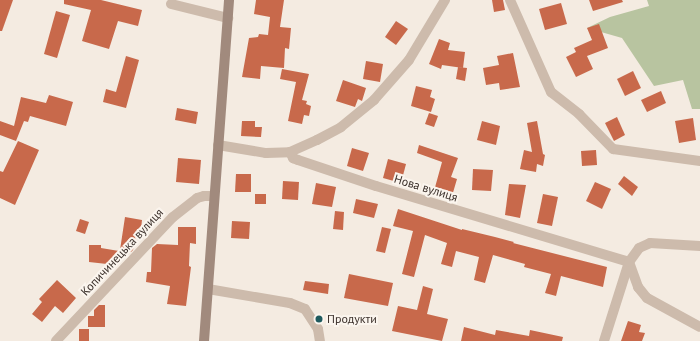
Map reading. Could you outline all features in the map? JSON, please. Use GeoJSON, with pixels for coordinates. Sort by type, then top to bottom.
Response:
{"type":"FeatureCollection","features":[{"type":"Feature","properties":{"kind":"main road"},"geometry":{"type":"LineString","coordinates":[[204,341],[229,0]]}},
{"type":"Feature","properties":{"kind":"street"},"geometry":{"type":"LineString","coordinates":[[218,145],[266,153],[290,152],[341,127],[379,96],[409,60],[445,0]]}},
{"type":"Feature","properties":{"kind":"street"},"geometry":{"type":"LineString","coordinates":[[510,0],[550,92],[579,114],[613,149],[700,161]]}},
{"type":"Feature","properties":{"kind":"street"},"geometry":{"type":"LineString","coordinates":[[171,4],[228,18]]}},
{"type":"Feature","properties":{"kind":"street","name":"Нова вулиця"},"geometry":{"type":"LineString","coordinates":[[290,152],[293,158],[298,160],[376,186],[629,262]]}},
{"type":"Feature","properties":{"kind":"street","name":"Копичинецька вулиця"},"geometry":{"type":"LineString","coordinates":[[56,341],[173,217],[197,198],[201,196],[214,196]]}},
{"type":"Feature","properties":{"kind":"street"},"geometry":{"type":"LineString","coordinates":[[604,341],[629,262],[639,248],[645,244],[656,243],[700,246]]}},
{"type":"Feature","properties":{"kind":"street"},"geometry":{"type":"LineString","coordinates":[[629,262],[638,287],[647,298],[700,327]]}},
{"type":"Feature","properties":{"kind":"street"},"geometry":{"type":"LineString","coordinates":[[208,289],[290,304],[305,309],[318,330],[320,341]]}},
{"type":"Feature","properties":{"kind":"green space"},"geometry":{"type":"Polygon","coordinates":[[[647,0],[700,0],[700,109],[692,109],[683,80],[654,86],[622,38],[587,28],[610,17],[649,6],[647,0]]]}},
{"type":"Feature","properties":{"kind":"building"},"geometry":{"type":"Polygon","coordinates":[[[0,0],[13,0],[2,31],[0,31],[0,0]]]}},
{"type":"Feature","properties":{"kind":"building"},"geometry":{"type":"Polygon","coordinates":[[[64,0],[101,0],[142,10],[138,26],[118,21],[109,49],[82,41],[91,10],[64,4],[64,0]]]}},
{"type":"Feature","properties":{"kind":"building"},"geometry":{"type":"Polygon","coordinates":[[[256,0],[284,0],[280,27],[291,28],[289,49],[285,48],[284,68],[261,66],[260,79],[242,77],[249,38],[258,37],[259,34],[268,35],[270,17],[254,14],[256,0]]]}},
{"type":"Feature","properties":{"kind":"building"},"geometry":{"type":"Polygon","coordinates":[[[492,0],[503,0],[505,10],[494,12],[492,0]]]}},
{"type":"Feature","properties":{"kind":"building"},"geometry":{"type":"Polygon","coordinates":[[[589,0],[622,0],[623,2],[593,11],[589,0]]]}},
{"type":"Feature","properties":{"kind":"building"},"geometry":{"type":"Polygon","coordinates":[[[561,3],[567,24],[545,30],[539,9],[561,3]]]}},
{"type":"Feature","properties":{"kind":"building"},"geometry":{"type":"Polygon","coordinates":[[[56,11],[70,15],[57,58],[44,54],[56,11]]]}},
{"type":"Feature","properties":{"kind":"building"},"geometry":{"type":"Polygon","coordinates":[[[396,21],[408,29],[396,45],[385,37],[396,21]]]}},
{"type":"Feature","properties":{"kind":"building"},"geometry":{"type":"Polygon","coordinates":[[[599,24],[608,48],[587,56],[593,69],[576,77],[566,57],[576,52],[574,48],[592,40],[587,28],[599,24]]]}},
{"type":"Feature","properties":{"kind":"building"},"geometry":{"type":"Polygon","coordinates":[[[439,39],[450,43],[448,50],[465,52],[463,68],[442,65],[441,69],[429,64],[439,39]]]}},
{"type":"Feature","properties":{"kind":"building"},"geometry":{"type":"Polygon","coordinates":[[[513,53],[520,87],[500,90],[499,83],[486,85],[483,68],[499,65],[497,56],[513,53]]]}},
{"type":"Feature","properties":{"kind":"building"},"geometry":{"type":"Polygon","coordinates":[[[126,56],[139,60],[126,108],[103,102],[106,89],[116,92],[126,56]]]}},
{"type":"Feature","properties":{"kind":"building"},"geometry":{"type":"Polygon","coordinates":[[[366,61],[383,64],[380,82],[363,79],[366,61]]]}},
{"type":"Feature","properties":{"kind":"building"},"geometry":{"type":"Polygon","coordinates":[[[458,67],[467,68],[465,81],[456,79],[458,67]]]}},
{"type":"Feature","properties":{"kind":"building"},"geometry":{"type":"Polygon","coordinates":[[[282,69],[309,74],[302,100],[307,101],[306,104],[311,106],[309,116],[304,115],[302,124],[288,121],[296,82],[280,79],[282,69]]]}},
{"type":"Feature","properties":{"kind":"building"},"geometry":{"type":"Polygon","coordinates":[[[633,71],[641,88],[625,96],[617,79],[633,71]]]}},
{"type":"Feature","properties":{"kind":"building"},"geometry":{"type":"Polygon","coordinates":[[[343,80],[366,88],[362,101],[358,99],[355,107],[336,101],[343,80]]]}},
{"type":"Feature","properties":{"kind":"building"},"geometry":{"type":"Polygon","coordinates":[[[416,86],[432,90],[430,97],[435,99],[431,112],[411,106],[416,86]]]}},
{"type":"Feature","properties":{"kind":"building"},"geometry":{"type":"Polygon","coordinates":[[[661,91],[666,103],[647,112],[641,100],[661,91]]]}},
{"type":"Feature","properties":{"kind":"building"},"geometry":{"type":"Polygon","coordinates":[[[49,95],[73,102],[66,126],[30,116],[28,122],[24,121],[16,141],[0,135],[0,121],[14,126],[21,97],[46,103],[49,95]]]}},
{"type":"Feature","properties":{"kind":"building"},"geometry":{"type":"Polygon","coordinates":[[[177,108],[198,112],[196,124],[175,120],[177,108]]]}},
{"type":"Feature","properties":{"kind":"building"},"geometry":{"type":"Polygon","coordinates":[[[429,113],[438,116],[434,127],[425,124],[429,113]]]}},
{"type":"Feature","properties":{"kind":"building"},"geometry":{"type":"Polygon","coordinates":[[[617,117],[625,135],[614,141],[605,123],[617,117]]]}},
{"type":"Feature","properties":{"kind":"building"},"geometry":{"type":"Polygon","coordinates":[[[693,118],[696,140],[679,143],[675,121],[693,118]]]}},
{"type":"Feature","properties":{"kind":"building"},"geometry":{"type":"Polygon","coordinates":[[[242,121],[255,121],[255,127],[262,127],[261,137],[241,136],[242,121]]]}},
{"type":"Feature","properties":{"kind":"building"},"geometry":{"type":"Polygon","coordinates":[[[482,121],[500,126],[496,145],[477,140],[482,121]]]}},
{"type":"Feature","properties":{"kind":"building"},"geometry":{"type":"Polygon","coordinates":[[[537,121],[543,154],[545,155],[543,166],[537,164],[536,172],[520,169],[524,150],[532,152],[527,123],[537,121]]]}},
{"type":"Feature","properties":{"kind":"building"},"geometry":{"type":"Polygon","coordinates":[[[18,141],[39,150],[15,205],[0,198],[0,171],[3,172],[18,141]]]}},
{"type":"Feature","properties":{"kind":"building"},"geometry":{"type":"Polygon","coordinates":[[[419,145],[458,158],[451,177],[457,179],[452,196],[434,191],[442,162],[417,153],[419,145]]]}},
{"type":"Feature","properties":{"kind":"building"},"geometry":{"type":"Polygon","coordinates":[[[352,148],[369,153],[363,171],[347,166],[352,148]]]}},
{"type":"Feature","properties":{"kind":"building"},"geometry":{"type":"Polygon","coordinates":[[[596,150],[597,165],[582,166],[581,151],[596,150]]]}},
{"type":"Feature","properties":{"kind":"building"},"geometry":{"type":"Polygon","coordinates":[[[178,158],[201,160],[199,184],[176,182],[178,158]]]}},
{"type":"Feature","properties":{"kind":"building"},"geometry":{"type":"Polygon","coordinates":[[[388,159],[406,164],[401,183],[383,178],[388,159]]]}},
{"type":"Feature","properties":{"kind":"building"},"geometry":{"type":"Polygon","coordinates":[[[473,169],[493,170],[491,191],[472,190],[473,169]]]}},
{"type":"Feature","properties":{"kind":"building"},"geometry":{"type":"Polygon","coordinates":[[[236,174],[251,174],[251,192],[235,192],[236,174]]]}},
{"type":"Feature","properties":{"kind":"building"},"geometry":{"type":"Polygon","coordinates":[[[624,176],[638,187],[632,196],[618,184],[624,176]]]}},
{"type":"Feature","properties":{"kind":"building"},"geometry":{"type":"Polygon","coordinates":[[[283,181],[299,182],[298,200],[282,199],[283,181]]]}},
{"type":"Feature","properties":{"kind":"building"},"geometry":{"type":"Polygon","coordinates":[[[595,182],[611,189],[602,209],[586,201],[595,182]]]}},
{"type":"Feature","properties":{"kind":"building"},"geometry":{"type":"Polygon","coordinates":[[[316,183],[336,187],[332,207],[312,204],[316,183]]]}},
{"type":"Feature","properties":{"kind":"building"},"geometry":{"type":"Polygon","coordinates":[[[509,184],[526,185],[520,218],[505,215],[509,184]]]}},
{"type":"Feature","properties":{"kind":"building"},"geometry":{"type":"Polygon","coordinates":[[[255,194],[266,194],[266,204],[255,204],[255,194]]]}},
{"type":"Feature","properties":{"kind":"building"},"geometry":{"type":"Polygon","coordinates":[[[543,194],[558,197],[552,226],[537,223],[543,194]]]}},
{"type":"Feature","properties":{"kind":"building"},"geometry":{"type":"Polygon","coordinates":[[[356,199],[378,204],[374,218],[353,213],[356,199]]]}},
{"type":"Feature","properties":{"kind":"building"},"geometry":{"type":"Polygon","coordinates":[[[398,209],[462,230],[495,237],[607,267],[603,287],[561,276],[556,296],[545,293],[551,274],[524,267],[525,264],[493,255],[485,283],[474,280],[479,257],[456,251],[452,267],[441,264],[447,243],[425,235],[414,277],[402,274],[413,231],[393,226],[398,209]]]}},
{"type":"Feature","properties":{"kind":"building"},"geometry":{"type":"Polygon","coordinates":[[[335,211],[344,212],[343,230],[333,229],[335,211]]]}},
{"type":"Feature","properties":{"kind":"building"},"geometry":{"type":"Polygon","coordinates":[[[125,217],[142,220],[141,229],[137,229],[133,250],[131,252],[120,250],[125,217]]]}},
{"type":"Feature","properties":{"kind":"building"},"geometry":{"type":"Polygon","coordinates":[[[80,219],[89,222],[85,234],[76,231],[80,219]]]}},
{"type":"Feature","properties":{"kind":"building"},"geometry":{"type":"Polygon","coordinates":[[[232,221],[250,222],[249,239],[231,238],[232,221]]]}},
{"type":"Feature","properties":{"kind":"building"},"geometry":{"type":"Polygon","coordinates":[[[178,227],[196,227],[196,244],[190,243],[189,266],[191,267],[186,306],[167,304],[170,286],[146,282],[147,272],[151,272],[152,248],[157,244],[178,245],[178,227]]]}},
{"type":"Feature","properties":{"kind":"building"},"geometry":{"type":"Polygon","coordinates":[[[382,227],[391,229],[385,253],[376,251],[382,227]]]}},
{"type":"Feature","properties":{"kind":"building"},"geometry":{"type":"Polygon","coordinates":[[[89,245],[101,245],[101,248],[119,251],[116,265],[89,262],[89,245]]]}},
{"type":"Feature","properties":{"kind":"building"},"geometry":{"type":"Polygon","coordinates":[[[349,274],[393,283],[388,306],[344,298],[349,274]]]}},
{"type":"Feature","properties":{"kind":"building"},"geometry":{"type":"Polygon","coordinates":[[[57,280],[76,298],[63,313],[55,306],[42,322],[32,314],[42,302],[39,299],[57,280]]]}},
{"type":"Feature","properties":{"kind":"building"},"geometry":{"type":"Polygon","coordinates":[[[305,281],[329,284],[328,294],[303,290],[305,281]]]}},
{"type":"Feature","properties":{"kind":"building"},"geometry":{"type":"Polygon","coordinates":[[[423,286],[433,289],[427,314],[448,319],[442,341],[392,331],[398,306],[417,310],[423,286]]]}},
{"type":"Feature","properties":{"kind":"building"},"geometry":{"type":"Polygon","coordinates":[[[99,305],[105,305],[105,327],[88,327],[88,316],[94,316],[94,310],[99,305]]]}},
{"type":"Feature","properties":{"kind":"building"},"geometry":{"type":"Polygon","coordinates":[[[628,321],[641,325],[639,332],[645,333],[642,341],[621,341],[628,321]]]}},
{"type":"Feature","properties":{"kind":"building"},"geometry":{"type":"Polygon","coordinates":[[[464,327],[495,335],[496,330],[529,336],[530,330],[563,337],[562,341],[461,341],[464,327]]]}},
{"type":"Feature","properties":{"kind":"building"},"geometry":{"type":"Polygon","coordinates":[[[79,329],[89,329],[89,341],[79,341],[79,329]]]}},
{"type":"Feature","properties":{"kind":"place","name":"Продукти"},"geometry":{"type":"Point","coordinates":[319,319]}}]}
